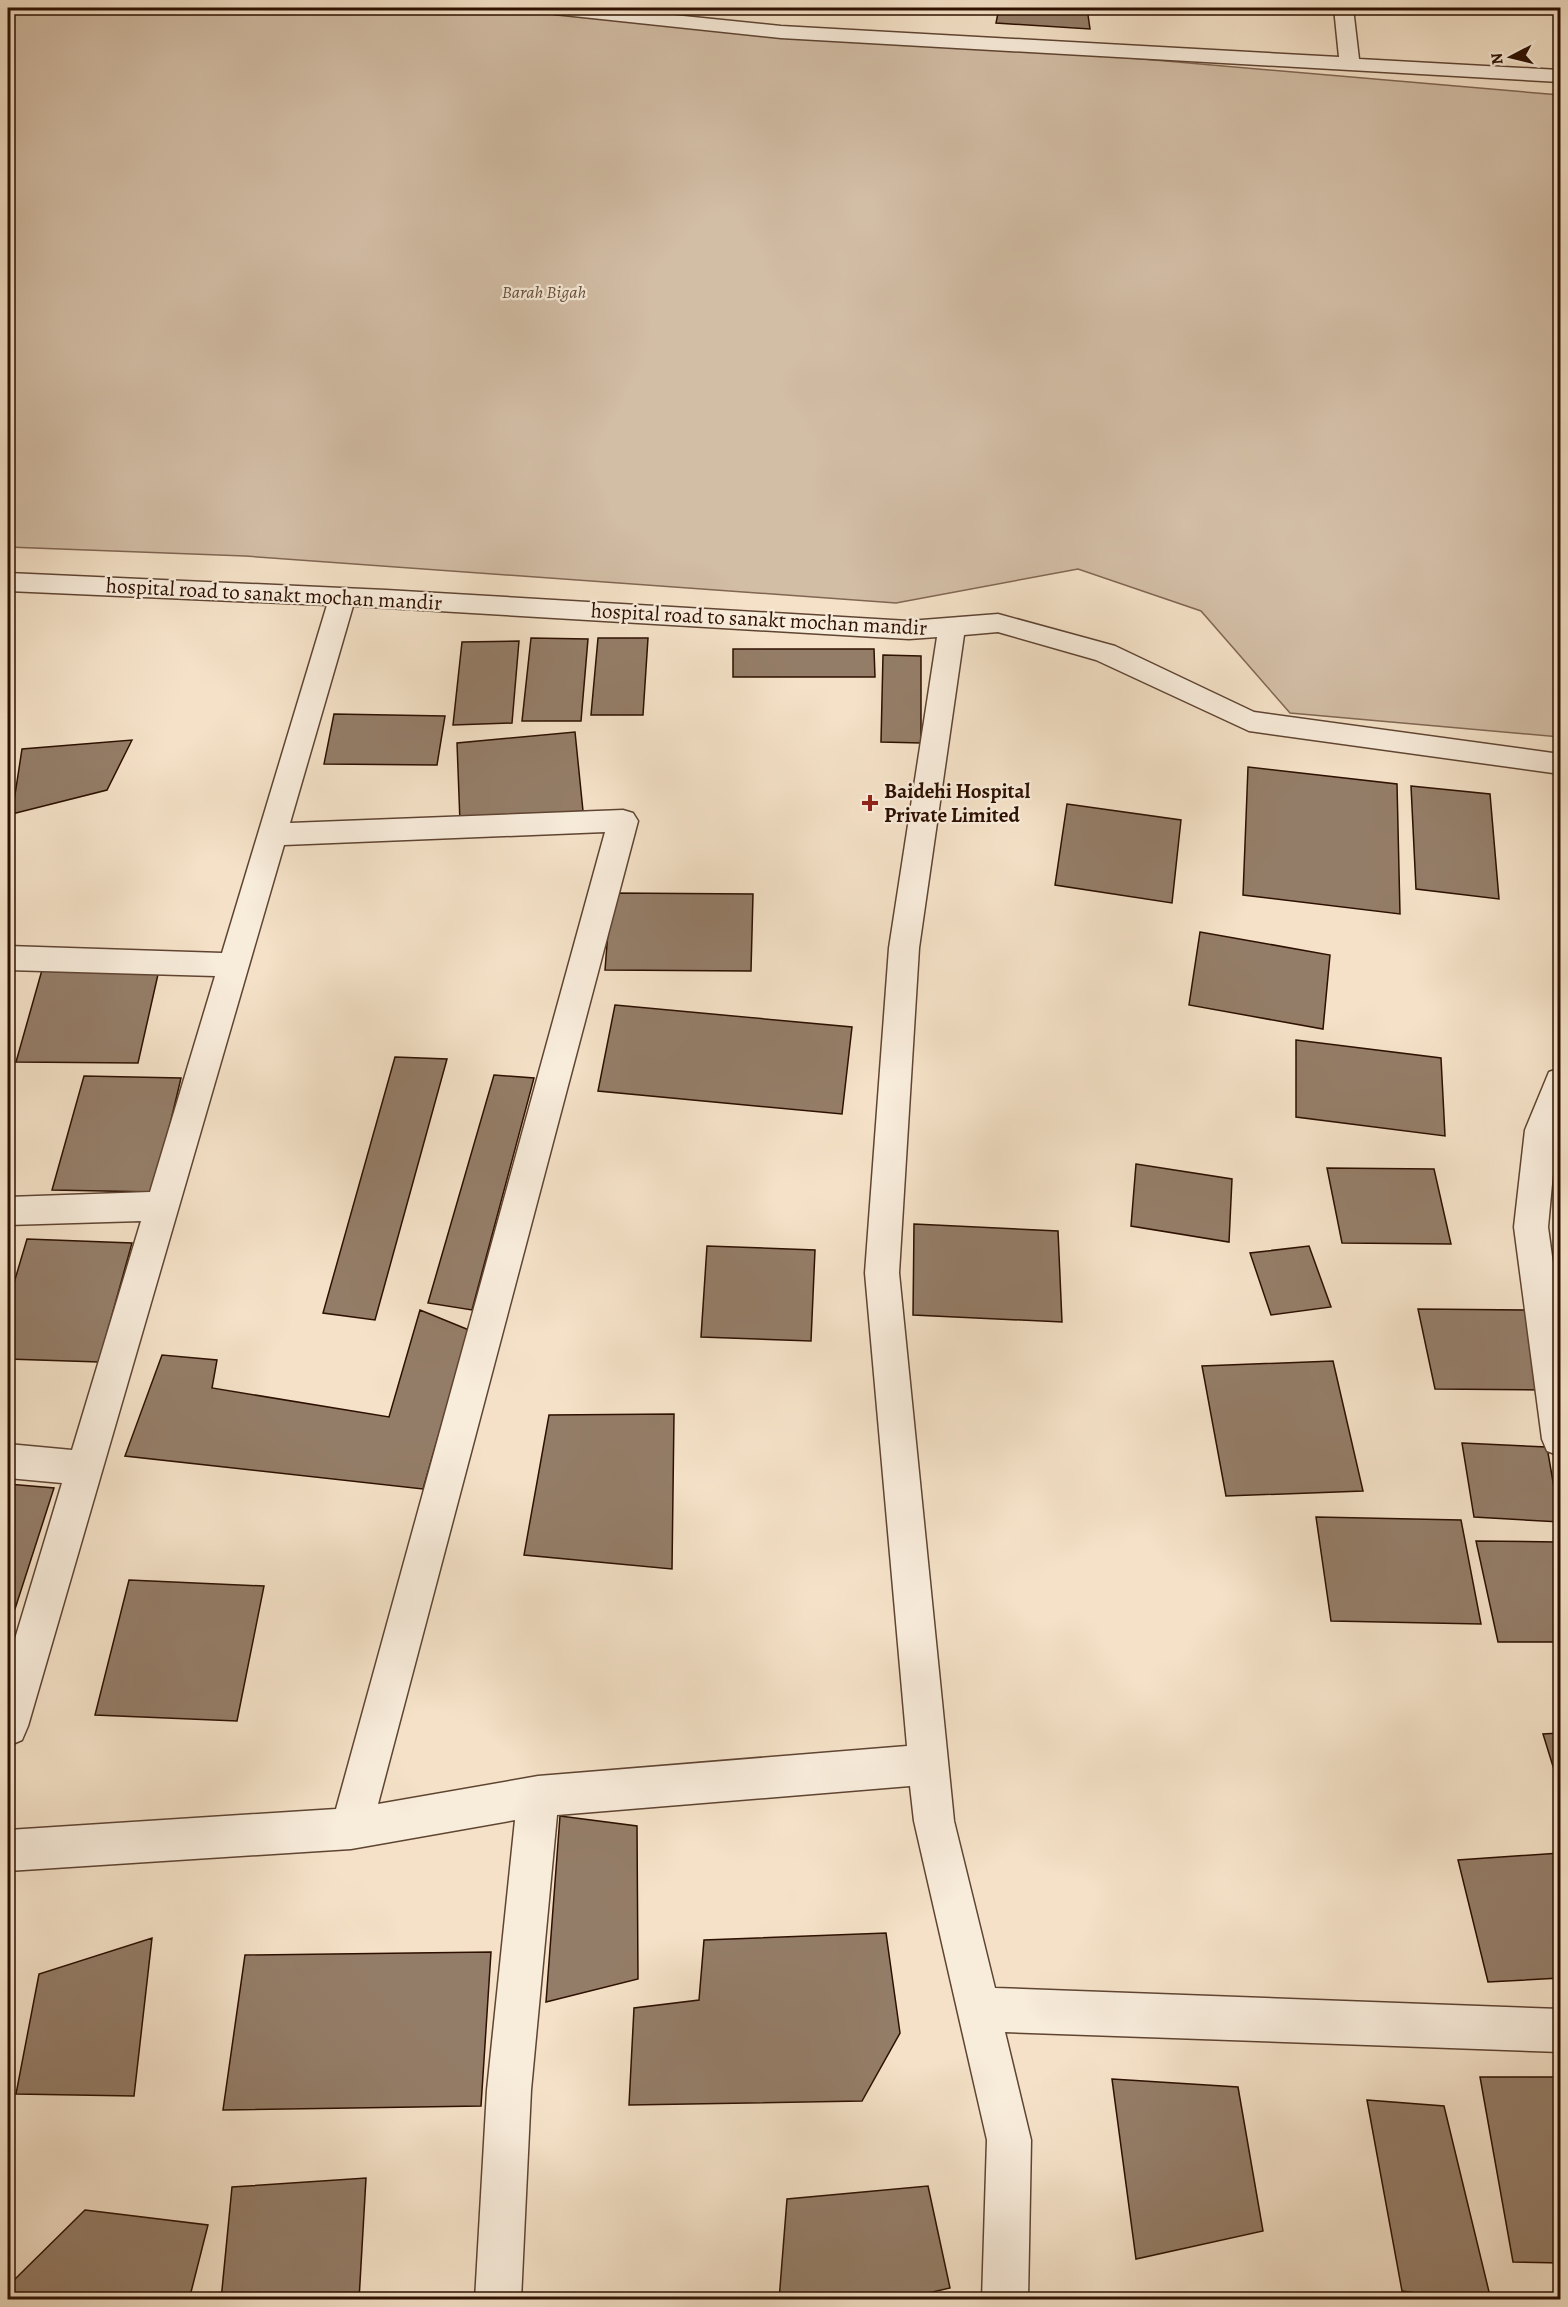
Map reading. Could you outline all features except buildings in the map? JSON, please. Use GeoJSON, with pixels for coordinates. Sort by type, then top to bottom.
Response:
{"type":"FeatureCollection","features":[{"type":"Feature","properties":{"kind":"street"},"geometry":{"type":"LineString","coordinates":[[554,8],[782,32],[1560,76]]}},
{"type":"Feature","properties":{"kind":"street"},"geometry":{"type":"LineString","coordinates":[[1344,8],[1350,64]]}},
{"type":"Feature","properties":{"kind":"street","name":"hospital road to sanakt mochan mandir"},"geometry":{"type":"LineString","coordinates":[[8,582],[343,597],[909,630],[998,623],[1104,653],[1249,721],[1560,764]]}},
{"type":"Feature","properties":{"kind":"street"},"geometry":{"type":"LineString","coordinates":[[8,1726],[343,597]]}},
{"type":"Feature","properties":{"kind":"street"},"geometry":{"type":"LineString","coordinates":[[952,627],[904,948],[882,1273],[934,1821],[1009,2140],[1005,2300]]}},
{"type":"Feature","properties":{"kind":"street"},"geometry":{"type":"LineString","coordinates":[[272,835],[623,821],[351,1830]]}},
{"type":"Feature","properties":{"kind":"street"},"geometry":{"type":"LineString","coordinates":[[8,958],[233,965]]}},
{"type":"Feature","properties":{"kind":"street"},"geometry":{"type":"LineString","coordinates":[[1560,1081],[1541,1130],[1531,1227],[1560,1439]]}},
{"type":"Feature","properties":{"kind":"street"},"geometry":{"type":"LineString","coordinates":[[8,1211],[161,1206]]}},
{"type":"Feature","properties":{"kind":"street"},"geometry":{"type":"LineString","coordinates":[[8,1461],[84,1468]]}},
{"type":"Feature","properties":{"kind":"street"},"geometry":{"type":"LineString","coordinates":[[8,1851],[351,1830],[538,1796],[928,1764]]}},
{"type":"Feature","properties":{"kind":"street"},"geometry":{"type":"LineString","coordinates":[[498,2300],[509,2090],[538,1796]]}},
{"type":"Feature","properties":{"kind":"street"},"geometry":{"type":"LineString","coordinates":[[979,2009],[1560,2031]]}},
{"type":"Feature","properties":{"kind":"green space","name":"Barah Bigah"},"geometry":{"type":"Polygon","coordinates":[[[8,8],[551,8],[1560,95],[1560,737],[1290,713],[1201,611],[1078,569],[896,603],[245,556],[8,547],[8,8]]]}},
{"type":"Feature","properties":{"kind":"place","name":"Baidehi Hospital Private Limited"},"geometry":{"type":"Point","coordinates":[870,803]}}]}
